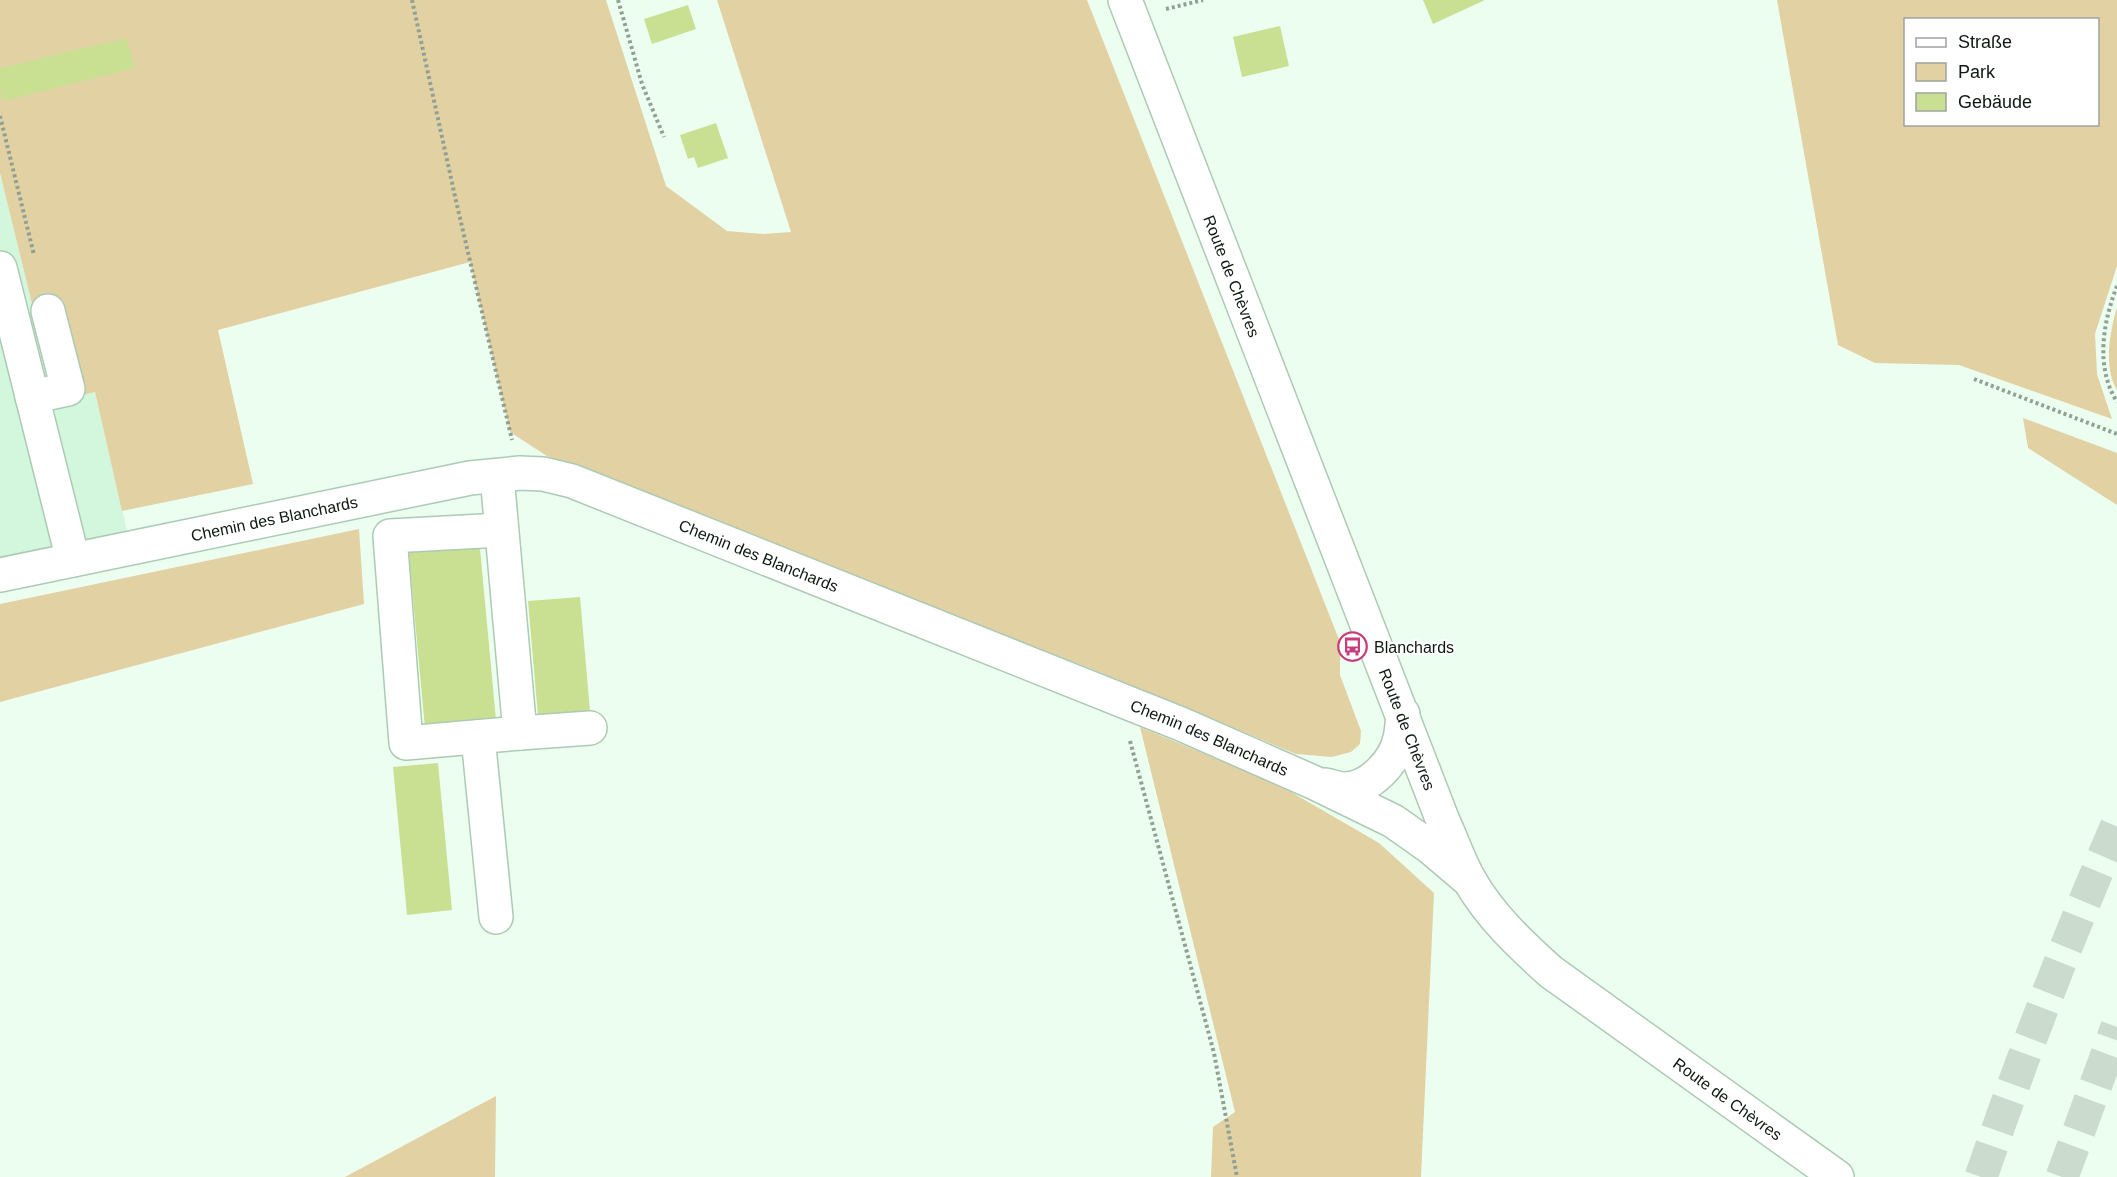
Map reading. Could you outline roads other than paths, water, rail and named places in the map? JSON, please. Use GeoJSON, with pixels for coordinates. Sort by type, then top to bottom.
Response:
{"type":"FeatureCollection","features":[{"type":"Feature","properties":{"kind":"street","name":"Route de Chèvres"},"geometry":{"type":"LineString","coordinates":[[1125,0],[1443,821],[1470,881],[1493,914],[1521,945],[1551,972],[1837,1177]]}},
{"type":"Feature","properties":{"kind":"street"},"geometry":{"type":"LineString","coordinates":[[0,268],[73,560]]}},
{"type":"Feature","properties":{"kind":"street"},"geometry":{"type":"LineString","coordinates":[[32,397],[68,389],[48,311]]}},
{"type":"Feature","properties":{"kind":"street"},"geometry":{"type":"LineString","coordinates":[[508,474],[501,530],[520,733]]}},
{"type":"Feature","properties":{"kind":"street","name":"Chemin des Blanchards"},"geometry":{"type":"LineString","coordinates":[[0,575],[470,478],[508,474],[543,474],[572,481],[1181,724],[1315,783],[1393,821],[1430,847],[1470,881]]}},
{"type":"Feature","properties":{"kind":"street"},"geometry":{"type":"LineString","coordinates":[[501,530],[390,536],[406,743],[590,728]]}},
{"type":"Feature","properties":{"kind":"street"},"geometry":{"type":"LineString","coordinates":[[1315,783],[1344,789],[1366,784],[1380,772],[1394,754],[1400,739],[1403,714]]}},
{"type":"Feature","properties":{"kind":"street"},"geometry":{"type":"LineString","coordinates":[[478,737],[496,917]]}},
{"type":"Feature","properties":{"kind":"tunnel"},"geometry":{"type":"LineString","coordinates":[[1981,1177],[2046,999],[2117,825]]}},
{"type":"Feature","properties":{"kind":"tunnel"},"geometry":{"type":"LineString","coordinates":[[2062,1177],[2117,1027]]}},
{"type":"Feature","properties":{"kind":"place","name":"Blanchards"},"geometry":{"type":"Point","coordinates":[1353,647]}}]}
